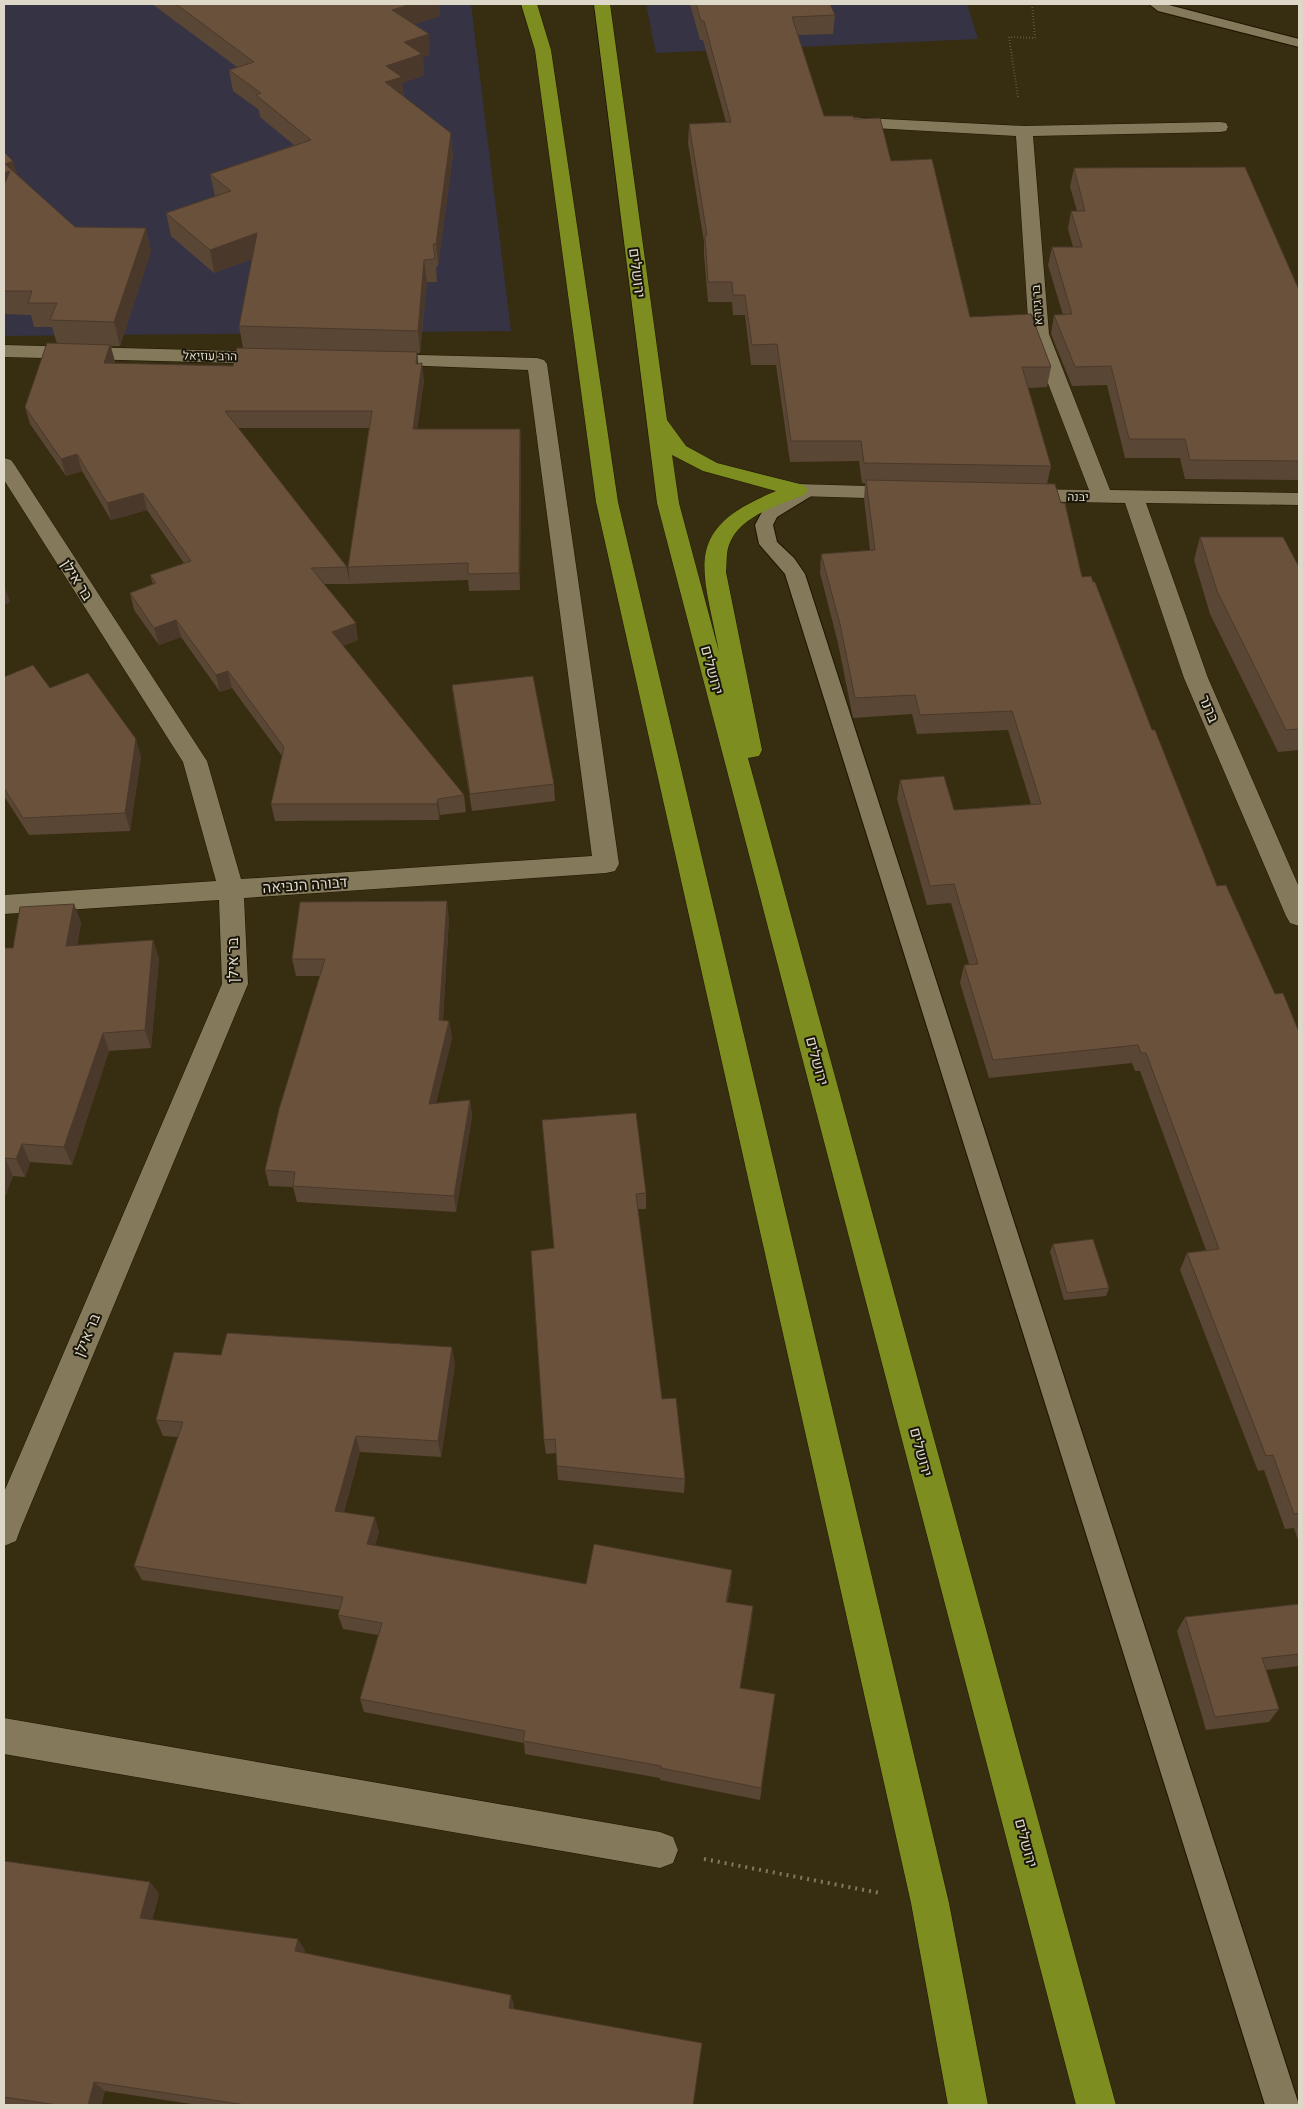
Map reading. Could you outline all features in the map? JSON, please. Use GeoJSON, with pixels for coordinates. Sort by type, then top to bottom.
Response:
{"type":"FeatureCollection","features":[{"type":"Feature","properties":{"kind":"highway"},"geometry":{"type":"LineString","coordinates":[[529,4],[543,50],[607,502],[930,1903],[968,2105]]}},
{"type":"Feature","properties":{"kind":"highway","name":"ירושלים"},"geometry":{"type":"LineString","coordinates":[[602,4],[668,503],[1096,2105]]}},
{"type":"Feature","properties":{"kind":"highway"},"geometry":{"type":"LineString","coordinates":[[657,420],[679,450],[710,467],[802,490]]}},
{"type":"Feature","properties":{"kind":"highway"},"geometry":{"type":"LineString","coordinates":[[798,991],[715,572],[718,544],[733,521],[754,509],[802,490]]}},
{"type":"Feature","properties":{"kind":"street"},"geometry":{"type":"LineString","coordinates":[[834,121],[1024,131],[1220,127]]}},
{"type":"Feature","properties":{"kind":"street","name":"בר גיורא"},"geometry":{"type":"LineString","coordinates":[[1024,131],[1039,334],[1102,497]]}},
{"type":"Feature","properties":{"kind":"street","name":"הרב עוזיאל"},"geometry":{"type":"LineString","coordinates":[[4,351],[290,358]]}},
{"type":"Feature","properties":{"kind":"street","name":"דבורה הנביאה"},"geometry":{"type":"LineString","coordinates":[[4,905],[606,864],[537,364],[359,360]]}},
{"type":"Feature","properties":{"kind":"street","name":"בר אילן"},"geometry":{"type":"LineString","coordinates":[[4,464],[195,761],[231,890],[235,984],[4,1530]]}},
{"type":"Feature","properties":{"kind":"street"},"geometry":{"type":"LineString","coordinates":[[802,490],[925,493]]}},
{"type":"Feature","properties":{"kind":"street","name":"יבנה"},"geometry":{"type":"LineString","coordinates":[[1004,495],[1299,499]]}},
{"type":"Feature","properties":{"kind":"street","name":"ברנר"},"geometry":{"type":"LineString","coordinates":[[1133,496],[1196,678],[1299,916]]}},
{"type":"Feature","properties":{"kind":"street"},"geometry":{"type":"LineString","coordinates":[[4,1736],[660,1850]]}},
{"type":"Feature","properties":{"kind":"lane"},"geometry":{"type":"LineString","coordinates":[[1156,4],[1163,8],[1299,43]]}},
{"type":"Feature","properties":{"kind":"lane"},"geometry":{"type":"LineString","coordinates":[[802,490],[770,514],[764,525],[768,544],[787,562],[795,574],[1282,2105]]}},
{"type":"Feature","properties":{"kind":"path"},"geometry":{"type":"LineString","coordinates":[[1024,131],[1008,37],[1035,38],[1032,4]]}},
{"type":"Feature","properties":{"kind":"path"},"geometry":{"type":"LineString","coordinates":[[660,1850],[930,1903]]}},
{"type":"Feature","properties":{"kind":"shaded area"},"geometry":{"type":"Polygon","coordinates":[[[4,4],[471,4],[511,331],[4,336],[4,4]]]}},
{"type":"Feature","properties":{"kind":"shaded area"},"geometry":{"type":"Polygon","coordinates":[[[646,4],[967,4],[978,39],[656,53],[646,4]]]}},
{"type":"Feature","properties":{"kind":"building"},"geometry":{"type":"Polygon","coordinates":[[[176,4],[411,4],[392,10],[429,34],[404,42],[422,54],[386,66],[402,77],[385,82],[451,133],[436,244],[433,244],[435,259],[424,260],[418,331],[239,326],[257,233],[210,250],[166,213],[231,191],[210,174],[311,140],[256,95],[261,93],[229,70],[254,62],[176,4]]]}},
{"type":"Feature","properties":{"kind":"building"},"geometry":{"type":"Polygon","coordinates":[[[696,4],[830,4],[835,15],[792,17],[824,116],[853,116],[854,119],[880,118],[891,161],[932,159],[970,317],[1031,314],[1051,367],[1022,367],[1051,466],[864,463],[861,441],[791,441],[777,344],[752,345],[745,295],[733,295],[732,282],[708,282],[705,235],[707,235],[689,124],[731,122],[704,21],[701,21],[696,4]]]}},
{"type":"Feature","properties":{"kind":"building"},"geometry":{"type":"Polygon","coordinates":[[[4,152],[13,161],[5,164],[75,227],[146,228],[114,322],[50,320],[57,303],[28,303],[32,291],[4,291],[4,185],[10,171],[4,173],[4,152]]]}},
{"type":"Feature","properties":{"kind":"building"},"geometry":{"type":"Polygon","coordinates":[[[1245,167],[1299,290],[1299,461],[1190,460],[1185,439],[1129,439],[1111,366],[1075,367],[1054,315],[1072,314],[1052,247],[1082,247],[1071,211],[1085,211],[1074,168],[1245,167]]]}},
{"type":"Feature","properties":{"kind":"building"},"geometry":{"type":"Polygon","coordinates":[[[47,343],[110,345],[104,363],[233,366],[237,348],[417,352],[416,364],[422,363],[413,429],[520,429],[519,573],[468,574],[468,563],[348,567],[372,411],[225,411],[347,567],[311,568],[356,623],[332,632],[464,795],[438,799],[437,804],[271,804],[284,747],[228,671],[216,675],[176,620],[154,628],[130,593],[156,583],[150,575],[191,561],[143,493],[107,503],[77,454],[61,459],[25,407],[47,343]]]}},
{"type":"Feature","properties":{"kind":"building"},"geometry":{"type":"Polygon","coordinates":[[[866,480],[1055,484],[1061,503],[1065,503],[1082,577],[1091,576],[1093,582],[1095,582],[1152,730],[1155,730],[1217,886],[1226,885],[1275,994],[1283,993],[1299,1032],[1299,1513],[1294,1514],[1273,1455],[1266,1456],[1187,1253],[1219,1249],[1146,1053],[1141,1053],[1138,1045],[993,1060],[964,965],[978,964],[954,884],[930,886],[900,780],[944,776],[954,810],[1041,804],[1012,711],[920,715],[915,695],[855,698],[840,624],[821,554],[875,550],[866,480]]]}},
{"type":"Feature","properties":{"kind":"building"},"geometry":{"type":"Polygon","coordinates":[[[1200,537],[1283,537],[1299,567],[1299,729],[1286,730],[1217,591],[1200,537]]]}},
{"type":"Feature","properties":{"kind":"building"},"geometry":{"type":"Polygon","coordinates":[[[33,665],[50,688],[88,673],[136,739],[125,813],[23,818],[4,788],[4,677],[33,665]]]}},
{"type":"Feature","properties":{"kind":"building"},"geometry":{"type":"Polygon","coordinates":[[[533,676],[554,784],[470,794],[452,685],[533,676]]]}},
{"type":"Feature","properties":{"kind":"building"},"geometry":{"type":"Polygon","coordinates":[[[447,901],[439,1020],[449,1021],[429,1104],[470,1100],[454,1196],[293,1186],[295,1172],[265,1170],[279,1109],[325,959],[292,959],[300,902],[447,901]]]}},
{"type":"Feature","properties":{"kind":"building"},"geometry":{"type":"Polygon","coordinates":[[[74,904],[66,946],[153,940],[145,1030],[103,1033],[64,1147],[22,1144],[16,1159],[5,1158],[4,1161],[4,948],[13,948],[20,907],[74,904]]]}},
{"type":"Feature","properties":{"kind":"building"},"geometry":{"type":"Polygon","coordinates":[[[636,1113],[646,1193],[636,1194],[662,1399],[676,1398],[685,1479],[557,1466],[555,1439],[544,1440],[531,1251],[554,1248],[542,1120],[636,1113]]]}},
{"type":"Feature","properties":{"kind":"building"},"geometry":{"type":"Polygon","coordinates":[[[1093,1239],[1109,1288],[1067,1293],[1053,1244],[1093,1239]]]}},
{"type":"Feature","properties":{"kind":"building"},"geometry":{"type":"Polygon","coordinates":[[[227,1333],[452,1347],[438,1441],[356,1436],[335,1511],[375,1517],[367,1544],[586,1584],[594,1544],[732,1570],[726,1602],[753,1606],[740,1688],[775,1694],[761,1788],[661,1768],[661,1766],[523,1741],[525,1731],[360,1699],[382,1623],[338,1615],[343,1597],[134,1566],[183,1422],[156,1420],[174,1352],[221,1355],[227,1333]]]}},
{"type":"Feature","properties":{"kind":"building"},"geometry":{"type":"Polygon","coordinates":[[[1299,1604],[1299,1654],[1262,1658],[1279,1709],[1215,1717],[1185,1617],[1299,1604]]]}},
{"type":"Feature","properties":{"kind":"building"},"geometry":{"type":"Polygon","coordinates":[[[4,1861],[150,1882],[140,1918],[298,1939],[295,1951],[511,1995],[509,2008],[702,2043],[693,2105],[246,2105],[94,2082],[88,2105],[57,2105],[4,2097],[4,1861]]]}}]}
